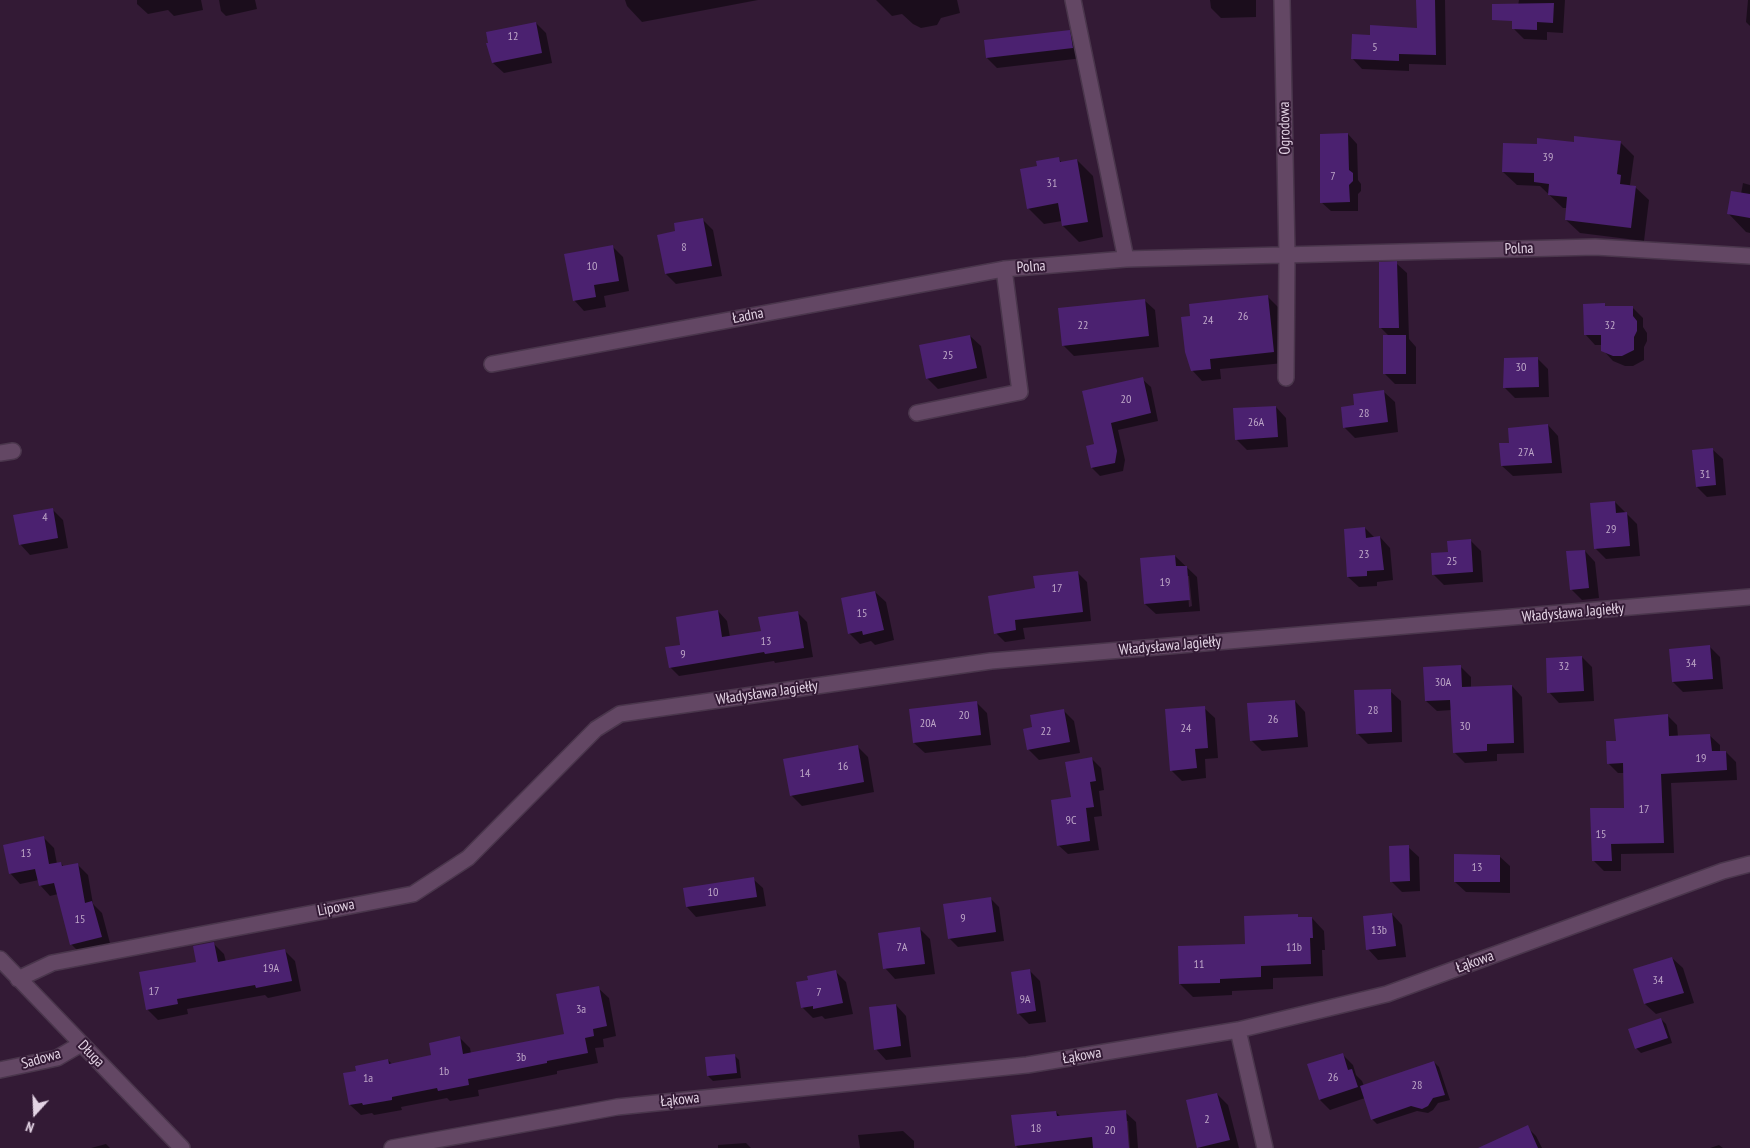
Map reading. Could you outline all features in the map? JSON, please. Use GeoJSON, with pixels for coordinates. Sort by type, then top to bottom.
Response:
{"type":"FeatureCollection","features":[{"type":"Feature","properties":{"kind":"street"},"geometry":{"type":"LineString","coordinates":[[1073,0],[1126,259]]}},
{"type":"Feature","properties":{"kind":"street","name":"Ogrodowa"},"geometry":{"type":"LineString","coordinates":[[1282,0],[1287,255]]}},
{"type":"Feature","properties":{"kind":"street","name":"Polna"},"geometry":{"type":"LineString","coordinates":[[917,413],[1020,392],[1004,269],[1126,259],[1595,247],[1750,256]]}},
{"type":"Feature","properties":{"kind":"street"},"geometry":{"type":"LineString","coordinates":[[1286,378],[1287,255]]}},
{"type":"Feature","properties":{"kind":"street","name":"Ładna"},"geometry":{"type":"LineString","coordinates":[[492,364],[974,273],[1004,269]]}},
{"type":"Feature","properties":{"kind":"street","name":"Władysława Jagiełły"},"geometry":{"type":"LineString","coordinates":[[596,729],[620,714],[991,661],[1750,598]]}},
{"type":"Feature","properties":{"kind":"street","name":"Lipowa"},"geometry":{"type":"LineString","coordinates":[[18,979],[52,963],[412,894],[468,858],[596,729]]}},
{"type":"Feature","properties":{"kind":"street","name":"Łąkowa"},"geometry":{"type":"LineString","coordinates":[[392,1148],[618,1107],[1027,1065],[1238,1030],[1387,994],[1723,871],[1750,864]]}},
{"type":"Feature","properties":{"kind":"street","name":"Długa"},"geometry":{"type":"LineString","coordinates":[[0,959],[182,1148]]}},
{"type":"Feature","properties":{"kind":"street"},"geometry":{"type":"LineString","coordinates":[[1238,1030],[1266,1148]]}},
{"type":"Feature","properties":{"kind":"street","name":"Sadowa"},"geometry":{"type":"LineString","coordinates":[[0,1070],[57,1058],[80,1044]]}},
{"type":"Feature","properties":{"kind":"building"},"geometry":{"type":"Polygon","coordinates":[[[1416,0],[1435,0],[1436,55],[1399,54],[1399,61],[1351,59],[1352,34],[1370,35],[1370,25],[1417,28],[1416,0]]]}},
{"type":"Feature","properties":{"kind":"building"},"geometry":{"type":"Polygon","coordinates":[[[1554,3],[1553,23],[1537,22],[1537,30],[1512,29],[1512,21],[1492,20],[1492,4],[1554,3]]]}},
{"type":"Feature","properties":{"kind":"building"},"geometry":{"type":"Polygon","coordinates":[[[536,22],[542,53],[492,63],[486,43],[488,43],[486,32],[536,22]]]}},
{"type":"Feature","properties":{"kind":"building"},"geometry":{"type":"Polygon","coordinates":[[[1070,30],[1073,48],[986,58],[984,40],[1070,30]]]}},
{"type":"Feature","properties":{"kind":"building"},"geometry":{"type":"Polygon","coordinates":[[[1348,133],[1349,170],[1353,173],[1353,181],[1349,185],[1350,202],[1320,203],[1320,134],[1348,133]]]}},
{"type":"Feature","properties":{"kind":"building"},"geometry":{"type":"Polygon","coordinates":[[[1574,136],[1621,141],[1617,174],[1621,175],[1620,184],[1636,186],[1631,228],[1565,220],[1567,197],[1548,195],[1549,184],[1534,182],[1534,173],[1502,172],[1503,143],[1537,144],[1537,138],[1574,142],[1574,136]]]}},
{"type":"Feature","properties":{"kind":"building"},"geometry":{"type":"Polygon","coordinates":[[[1059,157],[1060,162],[1077,159],[1088,222],[1062,226],[1058,203],[1027,209],[1020,169],[1037,166],[1036,161],[1059,157]]]}},
{"type":"Feature","properties":{"kind":"building"},"geometry":{"type":"Polygon","coordinates":[[[1731,191],[1750,194],[1750,218],[1727,214],[1731,191]]]}},
{"type":"Feature","properties":{"kind":"building"},"geometry":{"type":"Polygon","coordinates":[[[703,218],[712,266],[665,274],[657,235],[675,231],[674,223],[703,218]]]}},
{"type":"Feature","properties":{"kind":"building"},"geometry":{"type":"Polygon","coordinates":[[[613,245],[619,281],[594,285],[596,297],[573,301],[564,254],[613,245]]]}},
{"type":"Feature","properties":{"kind":"building"},"geometry":{"type":"Polygon","coordinates":[[[1397,261],[1399,328],[1379,328],[1379,262],[1397,261]]]}},
{"type":"Feature","properties":{"kind":"building"},"geometry":{"type":"Polygon","coordinates":[[[1268,295],[1274,352],[1210,359],[1211,369],[1191,371],[1185,352],[1181,317],[1190,316],[1189,304],[1268,295]]]}},
{"type":"Feature","properties":{"kind":"building"},"geometry":{"type":"Polygon","coordinates":[[[1145,299],[1149,336],[1062,346],[1058,308],[1145,299]]]}},
{"type":"Feature","properties":{"kind":"building"},"geometry":{"type":"Polygon","coordinates":[[[1605,303],[1605,306],[1633,306],[1633,316],[1637,321],[1634,350],[1622,356],[1613,356],[1601,351],[1601,335],[1584,335],[1583,304],[1605,303]]]}},
{"type":"Feature","properties":{"kind":"building"},"geometry":{"type":"Polygon","coordinates":[[[970,335],[977,368],[926,379],[919,345],[970,335]]]}},
{"type":"Feature","properties":{"kind":"building"},"geometry":{"type":"Polygon","coordinates":[[[1383,335],[1406,335],[1406,374],[1383,374],[1383,335]]]}},
{"type":"Feature","properties":{"kind":"building"},"geometry":{"type":"Polygon","coordinates":[[[1538,357],[1539,387],[1503,388],[1504,358],[1538,357]]]}},
{"type":"Feature","properties":{"kind":"building"},"geometry":{"type":"Polygon","coordinates":[[[1143,377],[1151,413],[1111,423],[1117,451],[1115,463],[1091,468],[1086,446],[1094,444],[1082,391],[1143,377]]]}},
{"type":"Feature","properties":{"kind":"building"},"geometry":{"type":"Polygon","coordinates":[[[1384,390],[1388,422],[1343,428],[1341,407],[1354,405],[1353,394],[1384,390]]]}},
{"type":"Feature","properties":{"kind":"building"},"geometry":{"type":"Polygon","coordinates":[[[1276,406],[1278,437],[1235,440],[1233,408],[1276,406]]]}},
{"type":"Feature","properties":{"kind":"building"},"geometry":{"type":"Polygon","coordinates":[[[1548,424],[1552,463],[1501,466],[1499,443],[1509,443],[1508,428],[1548,424]]]}},
{"type":"Feature","properties":{"kind":"building"},"geometry":{"type":"Polygon","coordinates":[[[1713,448],[1716,485],[1696,487],[1692,450],[1713,448]]]}},
{"type":"Feature","properties":{"kind":"building"},"geometry":{"type":"Polygon","coordinates":[[[1615,501],[1616,513],[1627,512],[1630,546],[1594,549],[1590,503],[1615,501]]]}},
{"type":"Feature","properties":{"kind":"building"},"geometry":{"type":"Polygon","coordinates":[[[53,508],[58,538],[19,545],[13,515],[53,508]]]}},
{"type":"Feature","properties":{"kind":"building"},"geometry":{"type":"Polygon","coordinates":[[[1365,527],[1366,538],[1380,536],[1384,570],[1367,571],[1367,576],[1347,577],[1344,529],[1365,527]]]}},
{"type":"Feature","properties":{"kind":"building"},"geometry":{"type":"Polygon","coordinates":[[[1471,539],[1473,572],[1432,575],[1431,553],[1448,552],[1447,541],[1471,539]]]}},
{"type":"Feature","properties":{"kind":"building"},"geometry":{"type":"Polygon","coordinates":[[[1585,550],[1589,588],[1570,590],[1566,551],[1585,550]]]}},
{"type":"Feature","properties":{"kind":"building"},"geometry":{"type":"Polygon","coordinates":[[[1175,555],[1176,566],[1187,566],[1190,600],[1144,604],[1140,558],[1175,555]]]}},
{"type":"Feature","properties":{"kind":"building"},"geometry":{"type":"Polygon","coordinates":[[[1078,571],[1083,612],[1015,620],[1016,630],[994,634],[988,596],[1035,588],[1033,576],[1078,571]]]}},
{"type":"Feature","properties":{"kind":"building"},"geometry":{"type":"Polygon","coordinates":[[[875,591],[884,630],[863,635],[862,631],[848,634],[841,598],[875,591]]]}},
{"type":"Feature","properties":{"kind":"building"},"geometry":{"type":"Polygon","coordinates":[[[718,610],[722,637],[761,631],[758,617],[798,611],[804,648],[765,654],[764,652],[669,668],[665,647],[680,645],[676,617],[718,610]]]}},
{"type":"Feature","properties":{"kind":"building"},"geometry":{"type":"Polygon","coordinates":[[[1710,645],[1713,679],[1672,682],[1669,649],[1710,645]]]}},
{"type":"Feature","properties":{"kind":"building"},"geometry":{"type":"Polygon","coordinates":[[[1582,656],[1584,691],[1547,693],[1546,658],[1582,656]]]}},
{"type":"Feature","properties":{"kind":"building"},"geometry":{"type":"Polygon","coordinates":[[[1461,665],[1462,687],[1512,685],[1514,743],[1487,744],[1487,751],[1453,753],[1450,700],[1425,701],[1423,667],[1461,665]]]}},
{"type":"Feature","properties":{"kind":"building"},"geometry":{"type":"Polygon","coordinates":[[[1391,689],[1392,732],[1356,734],[1354,690],[1391,689]]]}},
{"type":"Feature","properties":{"kind":"building"},"geometry":{"type":"Polygon","coordinates":[[[1295,700],[1298,737],[1250,741],[1247,703],[1295,700]]]}},
{"type":"Feature","properties":{"kind":"building"},"geometry":{"type":"Polygon","coordinates":[[[977,701],[981,735],[913,743],[909,709],[977,701]]]}},
{"type":"Feature","properties":{"kind":"building"},"geometry":{"type":"Polygon","coordinates":[[[1205,706],[1208,748],[1195,749],[1197,768],[1170,771],[1165,709],[1205,706]]]}},
{"type":"Feature","properties":{"kind":"building"},"geometry":{"type":"Polygon","coordinates":[[[1064,709],[1070,742],[1027,750],[1023,729],[1032,727],[1030,715],[1064,709]]]}},
{"type":"Feature","properties":{"kind":"building"},"geometry":{"type":"Polygon","coordinates":[[[1668,714],[1669,736],[1710,734],[1712,751],[1726,751],[1727,770],[1661,774],[1664,843],[1611,844],[1612,861],[1592,861],[1590,808],[1624,808],[1623,763],[1607,764],[1606,741],[1616,741],[1614,719],[1668,714]]]}},
{"type":"Feature","properties":{"kind":"building"},"geometry":{"type":"Polygon","coordinates":[[[858,745],[864,782],[790,796],[783,759],[858,745]]]}},
{"type":"Feature","properties":{"kind":"building"},"geometry":{"type":"Polygon","coordinates":[[[1092,757],[1096,781],[1090,782],[1094,807],[1086,808],[1090,841],[1057,846],[1051,800],[1071,797],[1065,762],[1092,757]]]}},
{"type":"Feature","properties":{"kind":"building"},"geometry":{"type":"Polygon","coordinates":[[[44,836],[49,864],[61,862],[62,866],[78,863],[85,903],[92,901],[102,937],[70,945],[54,883],[39,886],[35,869],[9,874],[3,845],[44,836]]]}},
{"type":"Feature","properties":{"kind":"building"},"geometry":{"type":"Polygon","coordinates":[[[1409,845],[1410,881],[1390,882],[1389,846],[1409,845]]]}},
{"type":"Feature","properties":{"kind":"building"},"geometry":{"type":"Polygon","coordinates":[[[1454,854],[1500,855],[1500,882],[1454,882],[1454,854]]]}},
{"type":"Feature","properties":{"kind":"building"},"geometry":{"type":"Polygon","coordinates":[[[754,877],[757,897],[686,907],[683,888],[754,877]]]}},
{"type":"Feature","properties":{"kind":"building"},"geometry":{"type":"Polygon","coordinates":[[[991,897],[996,932],[948,939],[943,904],[991,897]]]}},
{"type":"Feature","properties":{"kind":"building"},"geometry":{"type":"Polygon","coordinates":[[[1392,913],[1396,946],[1366,950],[1363,916],[1392,913]]]}},
{"type":"Feature","properties":{"kind":"building"},"geometry":{"type":"Polygon","coordinates":[[[1298,914],[1298,917],[1312,917],[1313,938],[1310,938],[1311,964],[1261,966],[1261,977],[1220,979],[1220,983],[1179,984],[1178,946],[1245,944],[1244,916],[1298,914]]]}},
{"type":"Feature","properties":{"kind":"building"},"geometry":{"type":"Polygon","coordinates":[[[920,927],[925,964],[883,969],[878,933],[920,927]]]}},
{"type":"Feature","properties":{"kind":"building"},"geometry":{"type":"Polygon","coordinates":[[[214,942],[218,962],[285,949],[292,981],[256,988],[255,985],[177,999],[178,1004],[146,1010],[139,972],[196,962],[193,946],[214,942]]]}},
{"type":"Feature","properties":{"kind":"building"},"geometry":{"type":"Polygon","coordinates":[[[1672,957],[1684,993],[1644,1004],[1633,969],[1672,957]]]}},
{"type":"Feature","properties":{"kind":"building"},"geometry":{"type":"Polygon","coordinates":[[[1030,969],[1036,1011],[1017,1014],[1011,972],[1030,969]]]}},
{"type":"Feature","properties":{"kind":"building"},"geometry":{"type":"Polygon","coordinates":[[[836,970],[843,1003],[813,1009],[813,1006],[801,1008],[796,982],[808,980],[807,976],[836,970]]]}},
{"type":"Feature","properties":{"kind":"building"},"geometry":{"type":"Polygon","coordinates":[[[599,986],[607,1026],[593,1029],[594,1036],[585,1038],[588,1053],[468,1079],[469,1085],[438,1091],[437,1088],[392,1097],[392,1100],[363,1105],[362,1103],[349,1105],[343,1073],[356,1071],[355,1066],[388,1059],[389,1064],[431,1055],[429,1043],[460,1036],[463,1054],[564,1034],[556,994],[599,986]]]}},
{"type":"Feature","properties":{"kind":"building"},"geometry":{"type":"Polygon","coordinates":[[[896,1004],[901,1046],[874,1050],[869,1007],[896,1004]]]}},
{"type":"Feature","properties":{"kind":"building"},"geometry":{"type":"Polygon","coordinates":[[[1661,1018],[1668,1038],[1635,1049],[1628,1029],[1661,1018]]]}},
{"type":"Feature","properties":{"kind":"building"},"geometry":{"type":"Polygon","coordinates":[[[1343,1053],[1348,1070],[1352,1069],[1358,1087],[1319,1100],[1307,1064],[1343,1053]]]}},
{"type":"Feature","properties":{"kind":"building"},"geometry":{"type":"Polygon","coordinates":[[[735,1054],[737,1073],[707,1076],[705,1057],[735,1054]]]}},
{"type":"Feature","properties":{"kind":"building"},"geometry":{"type":"Polygon","coordinates":[[[1434,1061],[1445,1095],[1433,1098],[1428,1106],[1422,1109],[1411,1106],[1371,1120],[1360,1086],[1434,1061]]]}},
{"type":"Feature","properties":{"kind":"building"},"geometry":{"type":"Polygon","coordinates":[[[1217,1093],[1230,1140],[1197,1148],[1186,1100],[1217,1093]]]}},
{"type":"Feature","properties":{"kind":"building"},"geometry":{"type":"Polygon","coordinates":[[[1126,1110],[1129,1148],[1093,1148],[1092,1137],[1015,1146],[1011,1115],[1056,1111],[1057,1116],[1126,1110]]]}},
{"type":"Feature","properties":{"kind":"building"},"geometry":{"type":"Polygon","coordinates":[[[1528,1125],[1538,1148],[1478,1148],[1528,1125]]]}}]}
